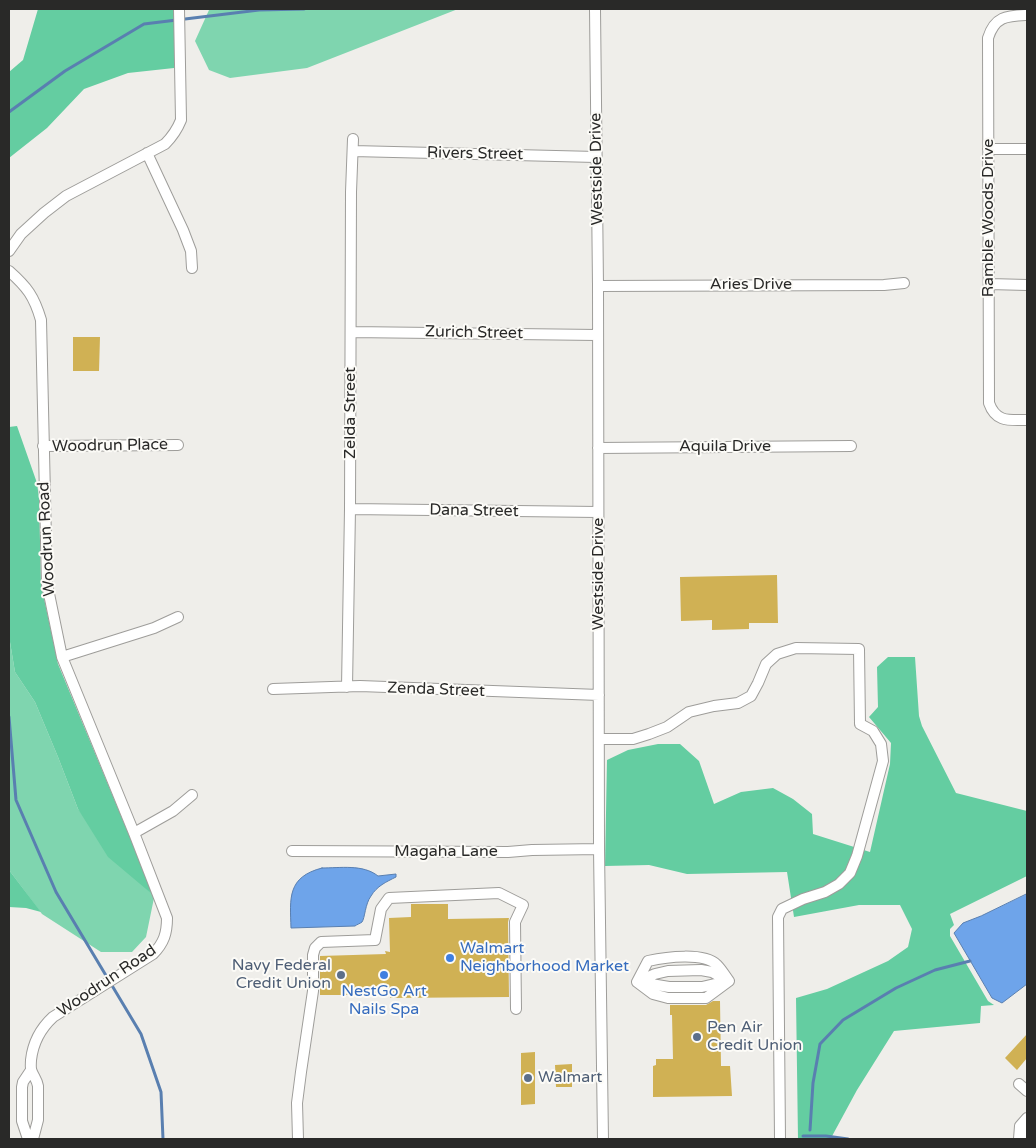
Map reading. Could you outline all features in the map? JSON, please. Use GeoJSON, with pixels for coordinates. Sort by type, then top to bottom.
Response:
{"type":"FeatureCollection","features":[{"type":"Feature","properties":{"kind":"street"},"geometry":{"type":"LineString","coordinates":[[9,251],[44,212],[66,196],[165,144],[178,129],[181,120],[179,9]]}},
{"type":"Feature","properties":{"kind":"street","name":"Westside Drive"},"geometry":{"type":"LineString","coordinates":[[595,9],[598,286],[599,849],[603,1139]]}},
{"type":"Feature","properties":{"kind":"street","name":"Ramble Woods Drive"},"geometry":{"type":"LineString","coordinates":[[1027,15],[1001,18],[990,30],[988,38],[989,403],[996,416],[1002,419],[1027,420]]}},
{"type":"Feature","properties":{"kind":"street","name":"Zelda Street"},"geometry":{"type":"LineString","coordinates":[[347,688],[353,139]]}},
{"type":"Feature","properties":{"kind":"street"},"geometry":{"type":"LineString","coordinates":[[988,149],[1027,149]]}},
{"type":"Feature","properties":{"kind":"street","name":"Rivers Street"},"geometry":{"type":"LineString","coordinates":[[353,151],[596,157]]}},
{"type":"Feature","properties":{"kind":"street"},"geometry":{"type":"LineString","coordinates":[[147,154],[183,230],[190,251],[192,268]]}},
{"type":"Feature","properties":{"kind":"street","name":"Woodrun Road"},"geometry":{"type":"LineString","coordinates":[[9,271],[31,294],[41,320],[47,584],[62,657],[167,918],[165,937],[154,954],[53,1017],[36,1038],[32,1051],[31,1070],[23,1082],[22,1088],[22,1121],[28,1139]]}},
{"type":"Feature","properties":{"kind":"street","name":"Aries Drive"},"geometry":{"type":"LineString","coordinates":[[598,286],[904,284]]}},
{"type":"Feature","properties":{"kind":"street"},"geometry":{"type":"LineString","coordinates":[[989,284],[1027,284]]}},
{"type":"Feature","properties":{"kind":"street","name":"Zurich Street"},"geometry":{"type":"LineString","coordinates":[[351,332],[597,335]]}},
{"type":"Feature","properties":{"kind":"street","name":"Woodrun Place"},"geometry":{"type":"LineString","coordinates":[[43,446],[178,445]]}},
{"type":"Feature","properties":{"kind":"street","name":"Aquila Drive"},"geometry":{"type":"LineString","coordinates":[[598,448],[851,446]]}},
{"type":"Feature","properties":{"kind":"street","name":"Dana Street"},"geometry":{"type":"LineString","coordinates":[[350,509],[598,512]]}},
{"type":"Feature","properties":{"kind":"street"},"geometry":{"type":"LineString","coordinates":[[62,657],[154,628],[178,617]]}},
{"type":"Feature","properties":{"kind":"street"},"geometry":{"type":"LineString","coordinates":[[599,739],[633,739],[667,727],[689,712],[738,703],[751,696],[766,664],[777,654],[796,648],[859,649],[860,724],[873,731],[881,744],[882,761],[857,856],[850,872],[839,884],[825,892],[803,899],[782,909],[778,918],[780,1139]]}},
{"type":"Feature","properties":{"kind":"street","name":"Zenda Street"},"geometry":{"type":"LineString","coordinates":[[273,689],[347,688],[360,686],[599,695]]}},
{"type":"Feature","properties":{"kind":"street"},"geometry":{"type":"LineString","coordinates":[[134,833],[173,812],[192,796]]}},
{"type":"Feature","properties":{"kind":"street","name":"Magaha Lane"},"geometry":{"type":"LineString","coordinates":[[292,851],[508,852],[599,849]]}},
{"type":"Feature","properties":{"kind":"street"},"geometry":{"type":"LineString","coordinates":[[298,1139],[297,1103],[313,991],[313,955],[315,948],[321,942],[375,940],[381,909],[390,898],[499,893],[523,905],[515,922],[516,1009]]}},
{"type":"Feature","properties":{"kind":"street"},"geometry":{"type":"LineString","coordinates":[[637,982],[652,968],[667,963],[701,964],[714,968],[729,981]]}},
{"type":"Feature","properties":{"kind":"street"},"geometry":{"type":"LineString","coordinates":[[637,982],[653,994],[668,998],[706,998],[729,981]]}},
{"type":"Feature","properties":{"kind":"street"},"geometry":{"type":"LineString","coordinates":[[637,982],[729,981]]}},
{"type":"Feature","properties":{"kind":"street","name":"Woodrun Road"},"geometry":{"type":"LineString","coordinates":[[31,1070],[38,1082],[38,1120],[33,1139]]}},
{"type":"Feature","properties":{"kind":"street"},"geometry":{"type":"LineString","coordinates":[[1019,1084],[1027,1091]]}},
{"type":"Feature","properties":{"kind":"street"},"geometry":{"type":"LineString","coordinates":[[1019,1139],[1020,1126],[1027,1118]]}},
{"type":"Feature","properties":{"kind":"street"},"geometry":{"type":"LineString","coordinates":[[1027,1131],[1027,1138]]}},
{"type":"Feature","properties":{"kind":"green space"},"geometry":{"type":"Polygon","coordinates":[[[38,9],[174,9],[174,68],[128,73],[84,89],[47,128],[9,158],[9,72],[23,60],[38,9]]]}},
{"type":"Feature","properties":{"kind":"green space"},"geometry":{"type":"Polygon","coordinates":[[[458,9],[307,68],[230,78],[209,70],[195,41],[209,10],[458,9]]]}},
{"type":"Feature","properties":{"kind":"green space"},"geometry":{"type":"Polygon","coordinates":[[[17,426],[37,483],[41,584],[58,664],[152,894],[108,857],[78,809],[35,702],[15,672],[9,636],[9,427],[17,426]]]}},
{"type":"Feature","properties":{"kind":"green space"},"geometry":{"type":"Polygon","coordinates":[[[9,636],[15,672],[35,702],[78,809],[154,898],[146,937],[132,952],[101,952],[42,914],[9,870],[9,636]]]}},
{"type":"Feature","properties":{"kind":"green space"},"geometry":{"type":"Polygon","coordinates":[[[888,657],[915,657],[919,716],[922,726],[956,793],[1027,811],[1027,876],[950,914],[954,925],[950,929],[950,936],[988,1001],[994,1005],[981,1006],[980,1023],[894,1031],[857,1090],[831,1138],[798,1139],[796,998],[827,989],[888,961],[908,947],[912,929],[900,905],[859,905],[794,917],[787,872],[687,874],[649,865],[605,866],[607,760],[628,750],[658,744],[680,744],[699,761],[714,804],[741,792],[773,788],[793,799],[812,814],[813,834],[870,852],[890,764],[891,743],[869,717],[878,707],[877,667],[888,657]]]}},
{"type":"Feature","properties":{"kind":"green space"},"geometry":{"type":"Polygon","coordinates":[[[9,870],[41,912],[26,908],[9,907],[9,870]]]}},
{"type":"Feature","properties":{"kind":"water"},"geometry":{"type":"Polygon","coordinates":[[[322,868],[358,868],[378,876],[396,874],[396,877],[373,893],[367,903],[362,922],[355,926],[291,928],[290,907],[293,890],[302,877],[322,868]]]}},
{"type":"Feature","properties":{"kind":"water"},"geometry":{"type":"Polygon","coordinates":[[[1027,894],[1027,984],[1002,1003],[992,998],[954,933],[963,923],[1027,894]]]}},
{"type":"Feature","properties":{"kind":"building"},"geometry":{"type":"Polygon","coordinates":[[[73,337],[100,337],[99,371],[73,371],[73,337]]]}},
{"type":"Feature","properties":{"kind":"building"},"geometry":{"type":"Polygon","coordinates":[[[777,575],[778,623],[749,623],[749,629],[712,630],[712,620],[681,621],[680,577],[777,575]]]}},
{"type":"Feature","properties":{"kind":"building","name":"Walmart Neighborhood Market"},"geometry":{"type":"Polygon","coordinates":[[[411,904],[448,904],[448,919],[509,918],[509,997],[390,998],[390,995],[320,995],[320,956],[386,954],[385,951],[390,952],[389,918],[411,917],[411,904]]]}},
{"type":"Feature","properties":{"kind":"building","name":"Pen Air Credit Union"},"geometry":{"type":"Polygon","coordinates":[[[713,1001],[720,1001],[721,1066],[730,1066],[732,1096],[653,1097],[653,1066],[656,1065],[656,1059],[673,1059],[670,1005],[706,1005],[713,1001]]]}},
{"type":"Feature","properties":{"kind":"building"},"geometry":{"type":"Polygon","coordinates":[[[1027,1034],[1027,1058],[1017,1070],[1005,1058],[1027,1034]]]}},
{"type":"Feature","properties":{"kind":"building","name":"Walmart"},"geometry":{"type":"Polygon","coordinates":[[[535,1052],[535,1104],[521,1105],[521,1053],[535,1052]]]}},
{"type":"Feature","properties":{"kind":"building"},"geometry":{"type":"Polygon","coordinates":[[[572,1064],[572,1087],[556,1087],[555,1065],[572,1064]]]}},
{"type":"Feature","properties":{"kind":"waterway"},"geometry":{"type":"LineString","coordinates":[[9,112],[65,71],[144,24],[259,10],[304,9]]}},
{"type":"Feature","properties":{"kind":"waterway"},"geometry":{"type":"LineString","coordinates":[[9,717],[16,800],[56,892],[141,1034],[161,1092],[163,1139]]}},
{"type":"Feature","properties":{"kind":"waterway"},"geometry":{"type":"LineString","coordinates":[[810,1130],[813,1083],[820,1044],[843,1020],[896,988],[935,970],[970,961]]}},
{"type":"Feature","properties":{"kind":"waterway"},"geometry":{"type":"LineString","coordinates":[[803,1136],[826,1136],[848,1139]]}},
{"type":"Feature","properties":{"kind":"place","name":"Walmart Neighborhood Market"},"geometry":{"type":"Point","coordinates":[450,958]}},
{"type":"Feature","properties":{"kind":"place","name":"Navy Federal Credit Union"},"geometry":{"type":"Point","coordinates":[341,975]}},
{"type":"Feature","properties":{"kind":"place","name":"NestGo Art Nails Spa"},"geometry":{"type":"Point","coordinates":[384,975]}},
{"type":"Feature","properties":{"kind":"place","name":"Pen Air Credit Union"},"geometry":{"type":"Point","coordinates":[697,1037]}},
{"type":"Feature","properties":{"kind":"place","name":"Walmart"},"geometry":{"type":"Point","coordinates":[528,1078]}}]}
